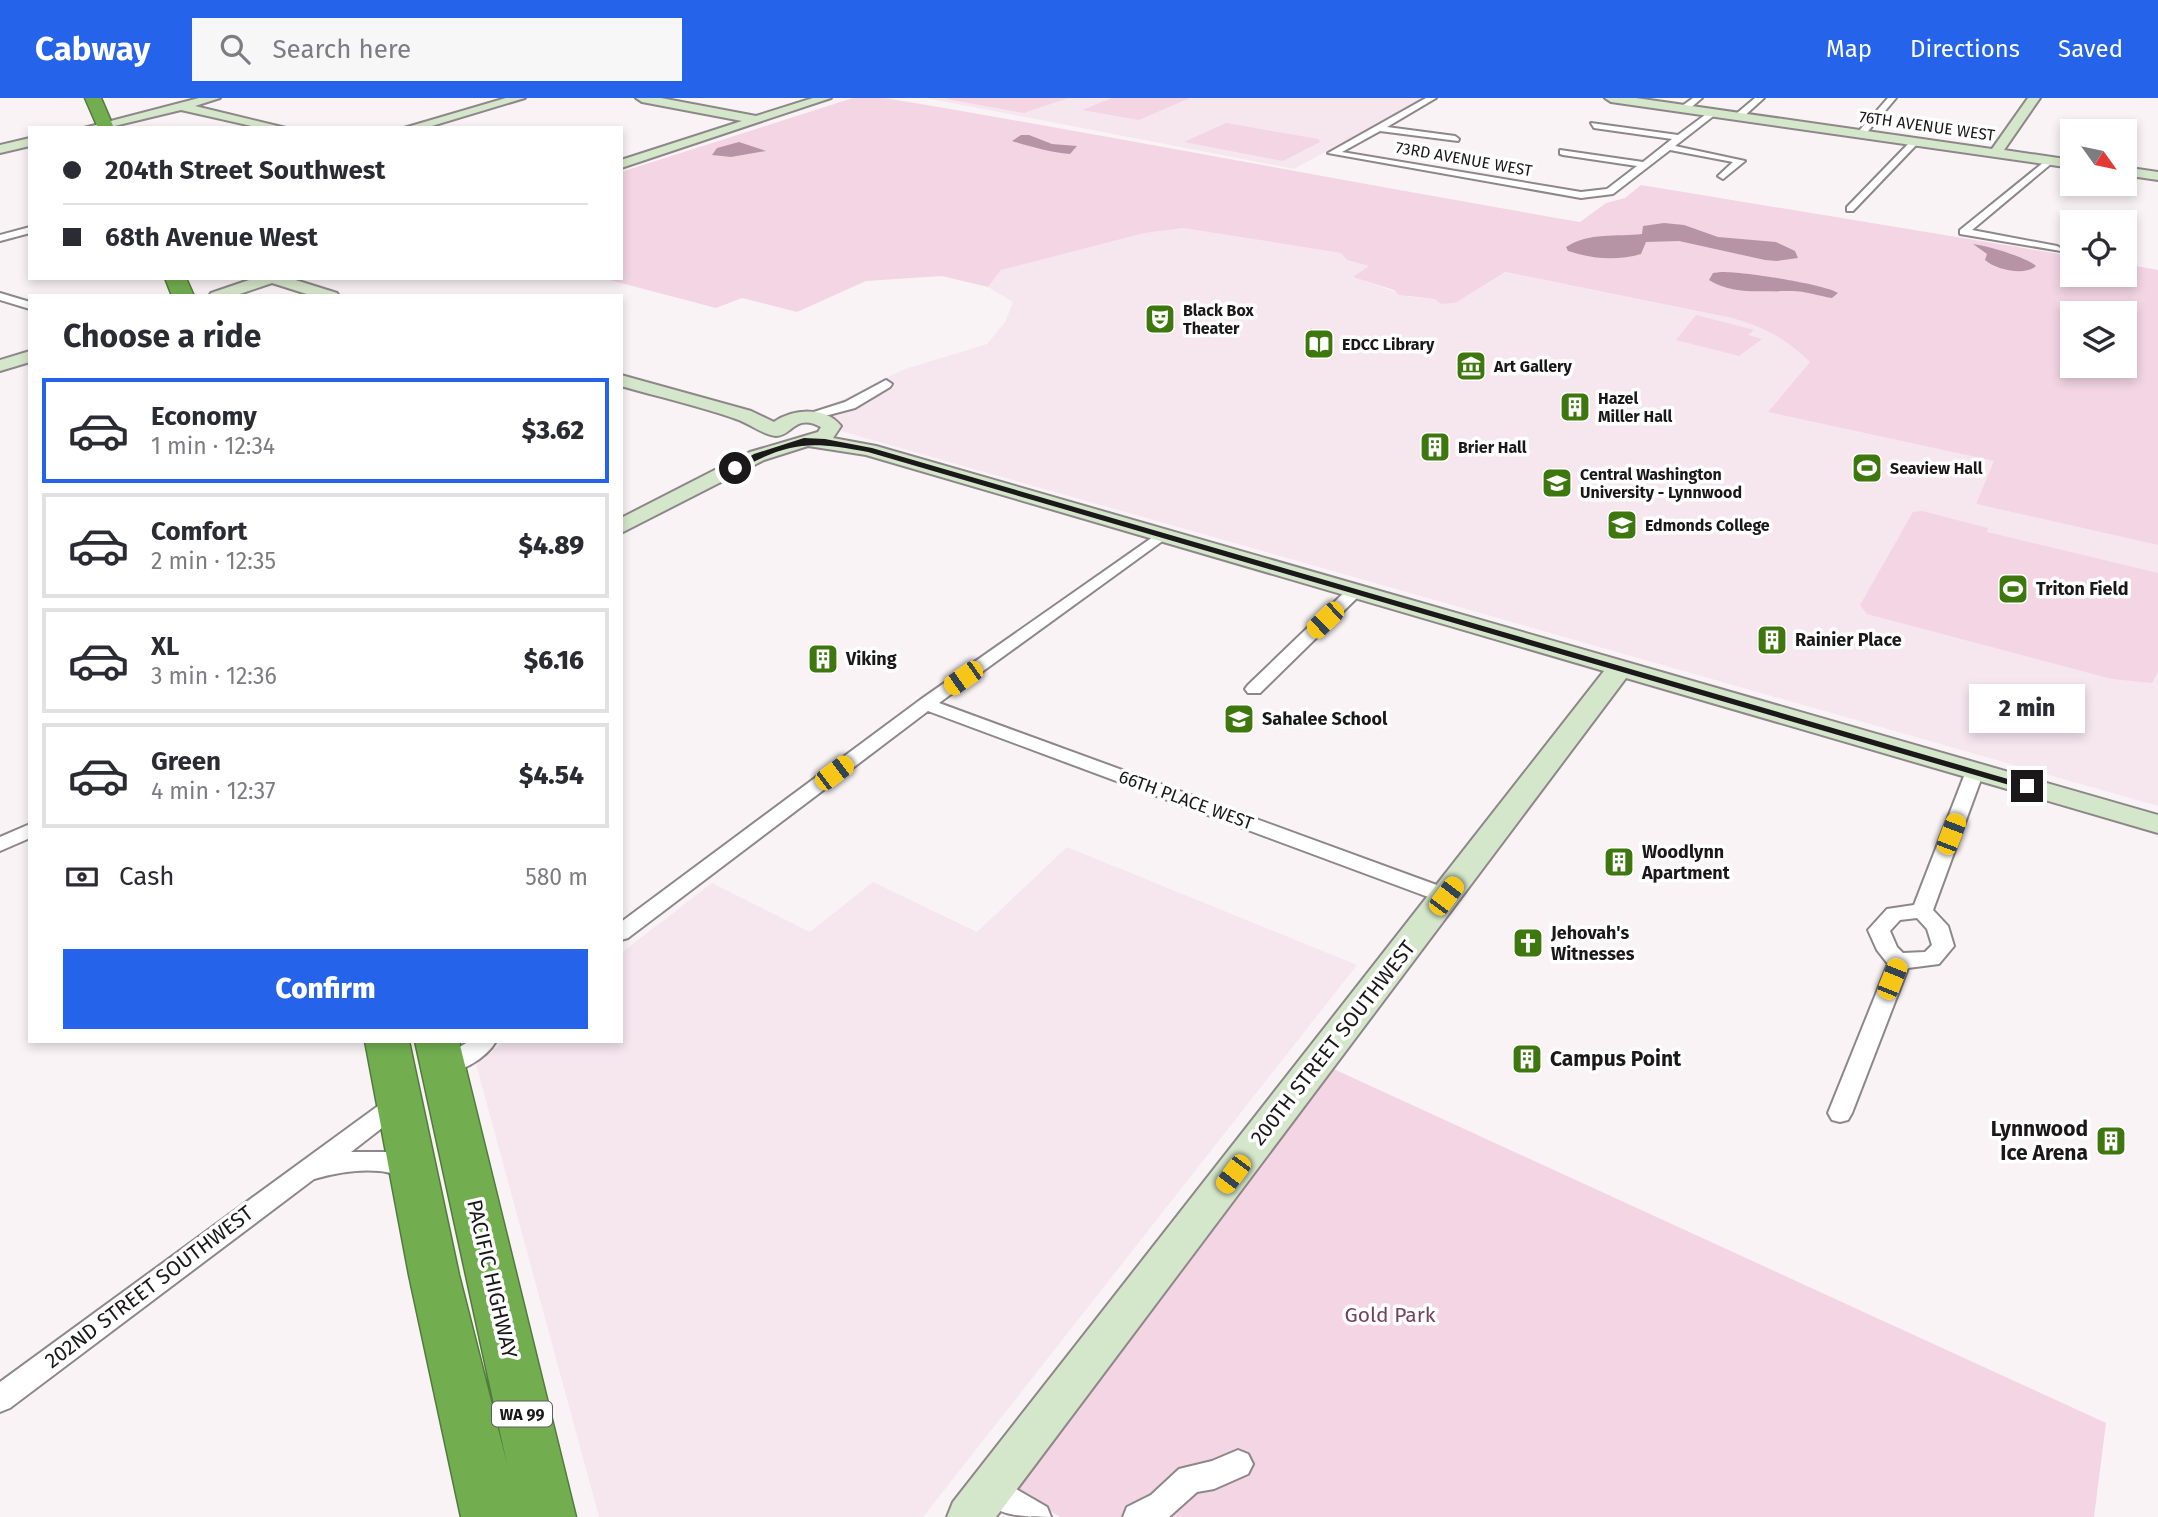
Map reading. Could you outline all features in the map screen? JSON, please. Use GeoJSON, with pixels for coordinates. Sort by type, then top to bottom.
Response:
{"type":"FeatureCollection","features":[{"type":"Feature","properties":{"kind":"highway"},"geometry":{"type":"LineString","coordinates":[[93,98],[100,126]]}},
{"type":"Feature","properties":{"kind":"highway","name":"WA 99"},"geometry":{"type":"LineString","coordinates":[[387,1043],[427,1240],[490,1517]]}},
{"type":"Feature","properties":{"kind":"highway","name":"PACIFIC HIGHWAY"},"geometry":{"type":"LineString","coordinates":[[455,1049],[547,1517]]}},
{"type":"Feature","properties":{"kind":"street"},"geometry":{"type":"LineString","coordinates":[[104,126],[214,98]]}},
{"type":"Feature","properties":{"kind":"street"},"geometry":{"type":"LineString","coordinates":[[417,126],[519,98]]}},
{"type":"Feature","properties":{"kind":"street"},"geometry":{"type":"LineString","coordinates":[[642,98],[756,120]]}},
{"type":"Feature","properties":{"kind":"street"},"geometry":{"type":"LineString","coordinates":[[623,163],[824,98]]}},
{"type":"Feature","properties":{"kind":"street"},"geometry":{"type":"LineString","coordinates":[[1379,128],[1433,98]]}},
{"type":"Feature","properties":{"kind":"street","name":"76TH AVENUE WEST"},"geometry":{"type":"LineString","coordinates":[[1611,98],[2060,162]]}},
{"type":"Feature","properties":{"kind":"street"},"geometry":{"type":"LineString","coordinates":[[1685,108],[1699,98]]}},
{"type":"Feature","properties":{"kind":"street"},"geometry":{"type":"LineString","coordinates":[[1739,116],[1760,98]]}},
{"type":"Feature","properties":{"kind":"street"},"geometry":{"type":"LineString","coordinates":[[1860,134],[1892,98]]}},
{"type":"Feature","properties":{"kind":"street"},"geometry":{"type":"LineString","coordinates":[[1996,153],[2034,98]]}},
{"type":"Feature","properties":{"kind":"street"},"geometry":{"type":"LineString","coordinates":[[180,106],[271,126]]}},
{"type":"Feature","properties":{"kind":"street"},"geometry":{"type":"LineString","coordinates":[[1563,152],[1646,165],[1713,112]]}},
{"type":"Feature","properties":{"kind":"street"},"geometry":{"type":"LineString","coordinates":[[1594,125],[1680,138]]}},
{"type":"Feature","properties":{"kind":"street"},"geometry":{"type":"LineString","coordinates":[[1379,128],[1454,139]]}},
{"type":"Feature","properties":{"kind":"street","name":"73RD AVENUE WEST"},"geometry":{"type":"LineString","coordinates":[[1379,128],[1333,153],[1590,195],[1609,192],[1646,165]]}},
{"type":"Feature","properties":{"kind":"street"},"geometry":{"type":"LineString","coordinates":[[0,149],[28,142]]}},
{"type":"Feature","properties":{"kind":"street"},"geometry":{"type":"LineString","coordinates":[[1850,209],[1914,142]]}},
{"type":"Feature","properties":{"kind":"street"},"geometry":{"type":"LineString","coordinates":[[1668,147],[1738,159],[1740,162],[1723,176]]}},
{"type":"Feature","properties":{"kind":"street"},"geometry":{"type":"LineString","coordinates":[[2049,161],[1964,232],[2057,249]]}},
{"type":"Feature","properties":{"kind":"street"},"geometry":{"type":"LineString","coordinates":[[2137,173],[2157,174]]}},
{"type":"Feature","properties":{"kind":"street"},"geometry":{"type":"LineString","coordinates":[[0,238],[28,231]]}},
{"type":"Feature","properties":{"kind":"street"},"geometry":{"type":"LineString","coordinates":[[223,294],[265,280]]}},
{"type":"Feature","properties":{"kind":"street"},"geometry":{"type":"LineString","coordinates":[[278,280],[324,294]]}},
{"type":"Feature","properties":{"kind":"street"},"geometry":{"type":"LineString","coordinates":[[0,296],[28,305]]}},
{"type":"Feature","properties":{"kind":"street"},"geometry":{"type":"LineString","coordinates":[[0,366],[28,357]]}},
{"type":"Feature","properties":{"kind":"street"},"geometry":{"type":"LineString","coordinates":[[623,381],[744,415],[790,440],[808,440],[869,450],[2158,824]]}},
{"type":"Feature","properties":{"kind":"street"},"geometry":{"type":"LineString","coordinates":[[757,456],[782,424],[850,405],[886,384]]}},
{"type":"Feature","properties":{"kind":"street"},"geometry":{"type":"LineString","coordinates":[[623,526],[757,456],[825,436],[850,405]]}},
{"type":"Feature","properties":{"kind":"street"},"geometry":{"type":"LineString","coordinates":[[744,415],[824,420],[831,428],[869,450]]}},
{"type":"Feature","properties":{"kind":"street"},"geometry":{"type":"LineString","coordinates":[[623,931],[926,704],[1163,534]]}},
{"type":"Feature","properties":{"kind":"street"},"geometry":{"type":"LineString","coordinates":[[1254,689],[1356,590]]}},
{"type":"Feature","properties":{"kind":"street","name":"200TH STREET SOUTHWEST"},"geometry":{"type":"LineString","coordinates":[[980,1503],[1620,668]]}},
{"type":"Feature","properties":{"kind":"street","name":"66TH PLACE WEST"},"geometry":{"type":"LineString","coordinates":[[926,704],[1446,896]]}},
{"type":"Feature","properties":{"kind":"street"},"geometry":{"type":"LineString","coordinates":[[1922,911],[1975,771]]}},
{"type":"Feature","properties":{"kind":"street"},"geometry":{"type":"LineString","coordinates":[[0,845],[28,831]]}},
{"type":"Feature","properties":{"kind":"street"},"geometry":{"type":"LineString","coordinates":[[1922,911],[1937,926],[1943,946],[1931,959],[1900,961],[1886,953],[1879,930],[1895,914],[1922,911]]}},
{"type":"Feature","properties":{"kind":"street"},"geometry":{"type":"LineString","coordinates":[[1840,1113],[1900,961]]}},
{"type":"Feature","properties":{"kind":"street","name":"202ND STREET SOUTHWEST"},"geometry":{"type":"LineString","coordinates":[[0,1399],[401,1100]]}},
{"type":"Feature","properties":{"kind":"street","name":"202ND STREET SOUTHWEST"},"geometry":{"type":"LineString","coordinates":[[298,1175],[345,1161],[387,1161],[415,1170]]}},
{"type":"Feature","properties":{"kind":"street"},"geometry":{"type":"LineString","coordinates":[[1138,1517],[1162,1505],[1190,1479],[1214,1475],[1238,1464]]}},
{"type":"Feature","properties":{"kind":"street"},"geometry":{"type":"LineString","coordinates":[[980,1503],[1036,1517]]}},
{"type":"Feature","properties":{"kind":"shaded area"},"geometry":{"type":"Polygon","coordinates":[[[926,98],[1424,98],[1294,169],[926,98]]]}},
{"type":"Feature","properties":{"kind":"shaded area"},"geometry":{"type":"Polygon","coordinates":[[[1021,135],[1029,135],[1052,144],[1077,146],[1070,154],[1012,141],[1021,135]]]}},
{"type":"Feature","properties":{"kind":"shaded area"},"geometry":{"type":"Polygon","coordinates":[[[739,142],[766,151],[731,157],[712,155],[717,148],[739,142]]]}},
{"type":"Feature","properties":{"kind":"shaded area"},"geometry":{"type":"Polygon","coordinates":[[[1664,223],[1684,225],[1718,237],[1776,242],[1795,251],[1798,258],[1765,260],[1679,241],[1646,242],[1641,254],[1614,258],[1577,254],[1568,251],[1566,247],[1594,237],[1642,234],[1643,226],[1664,223]]]}},
{"type":"Feature","properties":{"kind":"shaded area","name":"Edmonds College"},"geometry":{"type":"Polygon","coordinates":[[[1183,228],[1342,253],[1347,260],[1370,266],[1354,277],[1410,297],[1435,299],[1441,304],[1455,303],[1504,272],[1732,318],[1762,327],[1789,342],[1810,362],[1768,412],[1994,461],[1976,504],[2158,545],[2158,806],[802,420],[902,370],[987,344],[1005,322],[1013,302],[988,287],[1001,270],[1145,233],[1183,228]]]}},
{"type":"Feature","properties":{"kind":"shaded area"},"geometry":{"type":"Polygon","coordinates":[[[1973,244],[2006,252],[2036,266],[2025,271],[1996,267],[1985,260],[1987,254],[1973,244]]]}},
{"type":"Feature","properties":{"kind":"shaded area"},"geometry":{"type":"Polygon","coordinates":[[[1713,273],[1781,279],[1838,293],[1832,298],[1797,291],[1739,290],[1709,280],[1713,273]]]}},
{"type":"Feature","properties":{"kind":"shaded area"},"geometry":{"type":"Polygon","coordinates":[[[1067,847],[1357,965],[923,1517],[599,1517],[476,1064],[502,1043],[623,1043],[623,951],[712,883],[810,932],[873,882],[977,932],[1067,847]]]}},
{"type":"Feature","properties":{"kind":"green space"},"geometry":{"type":"Polygon","coordinates":[[[853,98],[885,98],[1580,222],[1606,203],[1625,198],[1641,185],[2060,254],[2060,287],[2137,287],[2137,266],[2158,270],[2158,545],[1976,504],[1994,461],[1768,412],[1810,362],[1774,334],[1755,326],[1732,318],[1505,272],[1455,303],[1441,304],[1435,299],[1399,295],[1394,290],[1353,277],[1369,266],[1347,260],[1341,253],[1183,228],[1145,233],[1001,270],[988,287],[942,276],[866,281],[797,312],[742,298],[716,308],[610,280],[623,280],[623,171],[853,98]]]}},
{"type":"Feature","properties":{"kind":"green space"},"geometry":{"type":"Polygon","coordinates":[[[1068,98],[1024,113],[946,99],[1068,98]]]}},
{"type":"Feature","properties":{"kind":"green space"},"geometry":{"type":"Polygon","coordinates":[[[1112,98],[1190,98],[1139,120],[1082,110],[1112,98]]]}},
{"type":"Feature","properties":{"kind":"green space"},"geometry":{"type":"Polygon","coordinates":[[[1226,123],[1318,139],[1320,142],[1283,161],[1184,142],[1226,123]]]}},
{"type":"Feature","properties":{"kind":"green space"},"geometry":{"type":"Polygon","coordinates":[[[1696,315],[1754,330],[1748,335],[1762,339],[1739,356],[1676,340],[1696,315]]]}},
{"type":"Feature","properties":{"kind":"green space","name":"Triton Field"},"geometry":{"type":"Polygon","coordinates":[[[1922,511],[1988,528],[1987,532],[2158,573],[2158,671],[2152,683],[2112,679],[1867,614],[1860,605],[1913,512],[1922,511]]]}},
{"type":"Feature","properties":{"kind":"green space","name":"Gold Park"},"geometry":{"type":"Polygon","coordinates":[[[1325,1065],[2106,1423],[2094,1517],[1060,1517],[1010,1486],[1325,1065]]]}},
{"type":"Feature","properties":{"kind":"place","name":"Black Box Theater"},"geometry":{"type":"Point","coordinates":[1160,319]}},
{"type":"Feature","properties":{"kind":"place","name":"EDCC Library"},"geometry":{"type":"Point","coordinates":[1319,344]}},
{"type":"Feature","properties":{"kind":"place","name":"Art Gallery"},"geometry":{"type":"Point","coordinates":[1471,366]}},
{"type":"Feature","properties":{"kind":"place","name":"Hazel Miller Hall"},"geometry":{"type":"Point","coordinates":[1575,407]}},
{"type":"Feature","properties":{"kind":"place","name":"Brier Hall"},"geometry":{"type":"Point","coordinates":[1435,447]}},
{"type":"Feature","properties":{"kind":"place","name":"Seaview Hall"},"geometry":{"type":"Point","coordinates":[1867,468]}},
{"type":"Feature","properties":{"kind":"place","name":"Central Washington University - Lynnwood"},"geometry":{"type":"Point","coordinates":[1557,483]}},
{"type":"Feature","properties":{"kind":"place","name":"Edmonds College"},"geometry":{"type":"Point","coordinates":[1622,525]}},
{"type":"Feature","properties":{"kind":"place","name":"Triton Field"},"geometry":{"type":"Point","coordinates":[2013,589]}},
{"type":"Feature","properties":{"kind":"place","name":"Rainier Place"},"geometry":{"type":"Point","coordinates":[1772,640]}},
{"type":"Feature","properties":{"kind":"place","name":"Viking"},"geometry":{"type":"Point","coordinates":[823,659]}},
{"type":"Feature","properties":{"kind":"place","name":"Sahalee School"},"geometry":{"type":"Point","coordinates":[1239,719]}},
{"type":"Feature","properties":{"kind":"place","name":"Woodlynn Apartment"},"geometry":{"type":"Point","coordinates":[1619,862]}},
{"type":"Feature","properties":{"kind":"place","name":"Jehovah's Witnesses"},"geometry":{"type":"Point","coordinates":[1528,943]}},
{"type":"Feature","properties":{"kind":"place","name":"Campus Point"},"geometry":{"type":"Point","coordinates":[1527,1059]}},
{"type":"Feature","properties":{"kind":"place","name":"Lynnwood Ice Arena"},"geometry":{"type":"Point","coordinates":[2111,1141]}},
{"type":"Feature","properties":{"kind":"route"},"geometry":{"type":"LineString","coordinates":[[735,468],[757,456],[804,441],[825,441],[869,450],[2027,786]]}}]}
